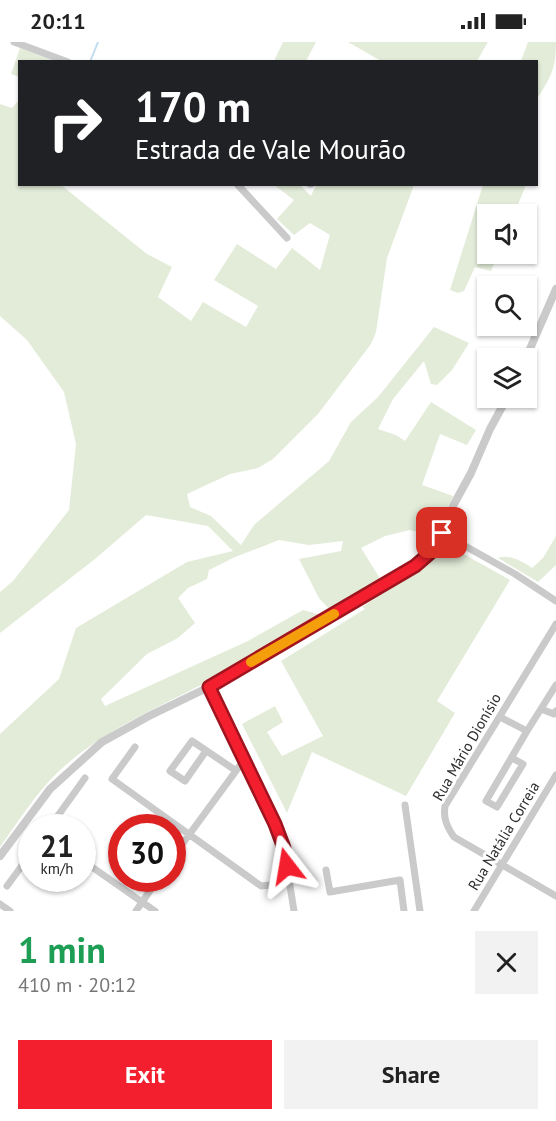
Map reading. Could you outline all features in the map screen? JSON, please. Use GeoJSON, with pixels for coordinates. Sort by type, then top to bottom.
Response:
{"type":"FeatureCollection","features":[{"type":"Feature","properties":{"kind":"street"},"geometry":{"type":"LineString","coordinates":[[14,42],[63,60]]}},
{"type":"Feature","properties":{"kind":"street"},"geometry":{"type":"LineString","coordinates":[[239,186],[287,238]]}},
{"type":"Feature","properties":{"kind":"street"},"geometry":{"type":"LineString","coordinates":[[530,348],[556,289]]}},
{"type":"Feature","properties":{"kind":"street"},"geometry":{"type":"LineString","coordinates":[[0,856],[50,789],[93,750],[124,729],[209,687],[415,566],[430,553],[442,533],[502,408]]}},
{"type":"Feature","properties":{"kind":"street"},"geometry":{"type":"LineString","coordinates":[[442,533],[515,574],[556,601]]}},
{"type":"Feature","properties":{"kind":"street","name":"Rua Mário Dionísio"},"geometry":{"type":"LineString","coordinates":[[503,864],[454,837],[447,826],[444,815],[446,806],[556,624]]}},
{"type":"Feature","properties":{"kind":"street"},"geometry":{"type":"LineString","coordinates":[[512,758],[523,764],[497,807],[486,801],[556,685]]}},
{"type":"Feature","properties":{"kind":"street"},"geometry":{"type":"LineString","coordinates":[[209,687],[278,832],[284,848],[294,911]]}},
{"type":"Feature","properties":{"kind":"street"},"geometry":{"type":"LineString","coordinates":[[541,709],[554,714],[556,711]]}},
{"type":"Feature","properties":{"kind":"street"},"geometry":{"type":"LineString","coordinates":[[500,717],[527,731]]}},
{"type":"Feature","properties":{"kind":"street"},"geometry":{"type":"LineString","coordinates":[[206,750],[185,781],[170,771],[192,741],[206,750],[235,770]]}},
{"type":"Feature","properties":{"kind":"street"},"geometry":{"type":"LineString","coordinates":[[135,747],[112,779],[261,886],[290,883]]}},
{"type":"Feature","properties":{"kind":"street"},"geometry":{"type":"LineString","coordinates":[[186,838],[244,760]]}},
{"type":"Feature","properties":{"kind":"street","name":"Rua Natália Correia"},"geometry":{"type":"LineString","coordinates":[[474,911],[556,776]]}},
{"type":"Feature","properties":{"kind":"street"},"geometry":{"type":"LineString","coordinates":[[59,814],[85,778]]}},
{"type":"Feature","properties":{"kind":"street"},"geometry":{"type":"LineString","coordinates":[[405,805],[421,911]]}},
{"type":"Feature","properties":{"kind":"street"},"geometry":{"type":"LineString","coordinates":[[503,864],[556,896]]}},
{"type":"Feature","properties":{"kind":"street"},"geometry":{"type":"LineString","coordinates":[[96,870],[155,911]]}},
{"type":"Feature","properties":{"kind":"street"},"geometry":{"type":"LineString","coordinates":[[326,870],[330,892],[399,880],[404,911]]}},
{"type":"Feature","properties":{"kind":"street"},"geometry":{"type":"LineString","coordinates":[[7,886],[18,871]]}},
{"type":"Feature","properties":{"kind":"street"},"geometry":{"type":"LineString","coordinates":[[136,911],[149,892]]}},
{"type":"Feature","properties":{"kind":"street"},"geometry":{"type":"LineString","coordinates":[[0,904],[10,911]]}},
{"type":"Feature","properties":{"kind":"green space"},"geometry":{"type":"Polygon","coordinates":[[[283,42],[316,42],[307,60],[274,60],[283,42]]]}},
{"type":"Feature","properties":{"kind":"green space"},"geometry":{"type":"Polygon","coordinates":[[[348,42],[488,42],[478,60],[379,60],[348,42]]]}},
{"type":"Feature","properties":{"kind":"green space"},"geometry":{"type":"Polygon","coordinates":[[[528,42],[556,42],[552,72],[538,97],[538,60],[521,60],[528,42]]]}},
{"type":"Feature","properties":{"kind":"green space"},"geometry":{"type":"Polygon","coordinates":[[[20,48],[54,60],[18,60],[18,77],[11,74],[20,48]]]}},
{"type":"Feature","properties":{"kind":"green space"},"geometry":{"type":"Polygon","coordinates":[[[18,101],[18,186],[62,186],[147,254],[172,267],[158,297],[191,321],[203,302],[246,327],[258,306],[214,280],[237,244],[276,269],[292,248],[320,270],[330,235],[310,223],[294,235],[277,219],[294,200],[275,186],[301,186],[311,196],[316,186],[414,186],[387,258],[376,332],[371,344],[318,414],[273,459],[258,468],[230,474],[187,494],[190,507],[211,516],[241,545],[254,525],[329,461],[351,422],[378,397],[434,327],[469,343],[452,370],[437,385],[431,384],[424,361],[393,399],[378,429],[396,435],[405,441],[431,402],[476,430],[467,445],[440,434],[422,485],[453,496],[435,536],[410,530],[385,536],[361,548],[381,580],[330,610],[319,598],[299,559],[341,551],[343,541],[309,545],[279,540],[209,570],[207,579],[188,588],[178,598],[195,623],[178,638],[147,654],[101,699],[105,706],[248,641],[303,610],[321,615],[230,669],[126,724],[92,745],[59,771],[24,814],[18,814],[18,822],[0,847],[0,734],[59,679],[76,628],[187,562],[233,551],[208,526],[146,515],[95,559],[0,633],[0,592],[13,581],[69,510],[76,444],[64,392],[27,340],[0,316],[0,104],[12,108],[18,101]]]}},
{"type":"Feature","properties":{"kind":"green space"},"geometry":{"type":"Polygon","coordinates":[[[483,186],[526,186],[518,204],[477,204],[483,186]]]}},
{"type":"Feature","properties":{"kind":"green space"},"geometry":{"type":"Polygon","coordinates":[[[477,204],[477,264],[494,264],[491,271],[475,267],[464,291],[458,293],[450,290],[477,204]]]}},
{"type":"Feature","properties":{"kind":"green space"},"geometry":{"type":"Polygon","coordinates":[[[556,536],[556,565],[538,582],[498,558],[511,558],[532,568],[543,558],[556,536]]]}},
{"type":"Feature","properties":{"kind":"green space"},"geometry":{"type":"Polygon","coordinates":[[[444,543],[510,580],[437,701],[455,713],[406,796],[312,752],[287,813],[242,724],[275,706],[283,722],[267,732],[282,756],[323,736],[281,661],[365,609],[362,607],[421,569],[444,543]]]}},
{"type":"Feature","properties":{"kind":"waterway"},"geometry":{"type":"LineString","coordinates":[[91,60],[98,42]]}},
{"type":"Feature","properties":{"kind":"slow traffic"},"geometry":{"type":"LineString","coordinates":[[251,662],[334,614]]}},
{"type":"Feature","properties":{"kind":"route"},"geometry":{"type":"LineString","coordinates":[[287,866],[284,848],[275,824],[209,687],[415,566],[430,553],[442,533]]}}]}
